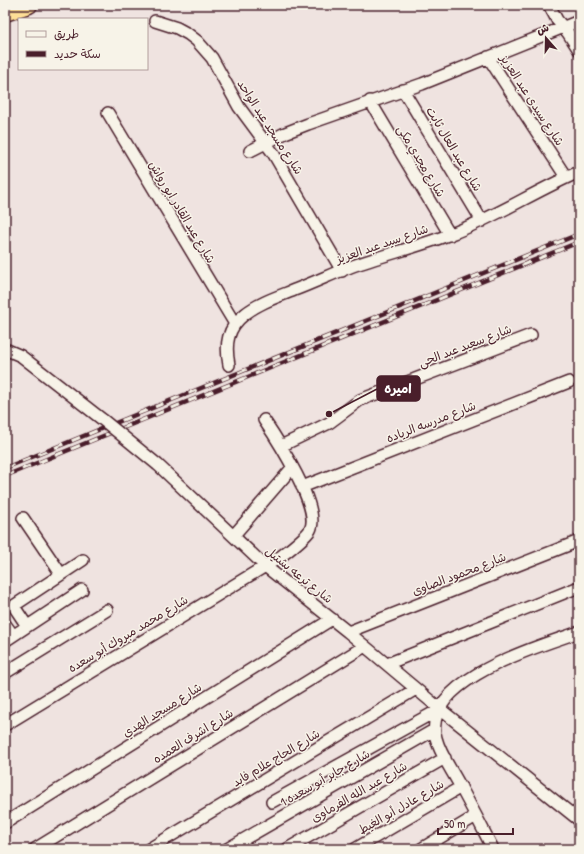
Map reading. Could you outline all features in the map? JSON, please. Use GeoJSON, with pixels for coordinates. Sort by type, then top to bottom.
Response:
{"type":"FeatureCollection","features":[{"type":"Feature","properties":{"kind":"highway"},"geometry":{"type":"LineString","coordinates":[[5,13],[30,5]]}},
{"type":"Feature","properties":{"kind":"street"},"geometry":{"type":"LineString","coordinates":[[549,5],[556,20],[568,33],[579,50]]}},
{"type":"Feature","properties":{"kind":"street","name":"شارع مسجد عبد الواحد"},"geometry":{"type":"LineString","coordinates":[[155,21],[183,31],[197,41],[212,58],[244,114],[266,143],[342,270]]}},
{"type":"Feature","properties":{"kind":"street"},"geometry":{"type":"LineString","coordinates":[[250,151],[308,124],[404,90],[579,21]]}},
{"type":"Feature","properties":{"kind":"street","name":"شارع سيدى عبد العزيز"},"geometry":{"type":"LineString","coordinates":[[488,57],[566,178]]}},
{"type":"Feature","properties":{"kind":"street","name":"شارع عبد العال ثابت"},"geometry":{"type":"LineString","coordinates":[[404,90],[482,222]]}},
{"type":"Feature","properties":{"kind":"street","name":"شارع مجدي مكى"},"geometry":{"type":"LineString","coordinates":[[370,101],[450,235]]}},
{"type":"Feature","properties":{"kind":"street","name":"شارع عبد القادر ابو رواش"},"geometry":{"type":"LineString","coordinates":[[108,113],[234,324]]}},
{"type":"Feature","properties":{"kind":"street","name":"شارع سيد عبد العزيز"},"geometry":{"type":"LineString","coordinates":[[229,365],[226,351],[228,337],[234,324],[246,313],[265,302],[342,270],[450,235],[482,222],[579,172]]}},
{"type":"Feature","properties":{"kind":"street","name":"شارع سعيد عبد الحى"},"geometry":{"type":"LineString","coordinates":[[281,446],[329,423],[360,400],[531,335]]}},
{"type":"Feature","properties":{"kind":"street","name":"شارع ترعه بشتيل"},"geometry":{"type":"LineString","coordinates":[[5,349],[21,356],[158,465],[234,535],[265,566],[579,820]]}},
{"type":"Feature","properties":{"kind":"street","name":"شارع مدرسه الرياده"},"geometry":{"type":"LineString","coordinates":[[302,487],[569,382]]}},
{"type":"Feature","properties":{"kind":"street"},"geometry":{"type":"LineString","coordinates":[[264,420],[281,446],[302,487],[312,514],[313,523],[310,531],[280,556],[265,566]]}},
{"type":"Feature","properties":{"kind":"street"},"geometry":{"type":"LineString","coordinates":[[234,535],[292,468]]}},
{"type":"Feature","properties":{"kind":"street"},"geometry":{"type":"LineString","coordinates":[[23,518],[61,574]]}},
{"type":"Feature","properties":{"kind":"street","name":"شارع محمود الصاوى"},"geometry":{"type":"LineString","coordinates":[[348,632],[579,541]]}},
{"type":"Feature","properties":{"kind":"street"},"geometry":{"type":"LineString","coordinates":[[27,626],[15,608],[15,605],[83,560]]}},
{"type":"Feature","properties":{"kind":"street","name":"شارع محمد مبروك أبو سعده"},"geometry":{"type":"LineString","coordinates":[[5,725],[265,566]]}},
{"type":"Feature","properties":{"kind":"street"},"geometry":{"type":"LineString","coordinates":[[387,664],[579,587]]}},
{"type":"Feature","properties":{"kind":"street"},"geometry":{"type":"LineString","coordinates":[[5,624],[9,638],[82,590]]}},
{"type":"Feature","properties":{"kind":"street"},"geometry":{"type":"LineString","coordinates":[[5,673],[107,610]]}},
{"type":"Feature","properties":{"kind":"street","name":"شارع مسجد الهدي"},"geometry":{"type":"LineString","coordinates":[[5,823],[332,619]]}},
{"type":"Feature","properties":{"kind":"street"},"geometry":{"type":"LineString","coordinates":[[493,849],[436,738],[434,730],[440,709],[444,701],[457,688],[480,672],[512,656],[579,632]]}},
{"type":"Feature","properties":{"kind":"street","name":"شارع اشرف العمده"},"geometry":{"type":"LineString","coordinates":[[35,849],[365,646]]}},
{"type":"Feature","properties":{"kind":"street","name":"شارع الحاج علام فايد"},"geometry":{"type":"LineString","coordinates":[[149,849],[416,689]]}},
{"type":"Feature","properties":{"kind":"street"},"geometry":{"type":"LineString","coordinates":[[272,802],[440,709]]}},
{"type":"Feature","properties":{"kind":"street","name":"شارع جابر أبو سعده 1"},"geometry":{"type":"LineString","coordinates":[[228,849],[434,730]]}},
{"type":"Feature","properties":{"kind":"street","name":"شارع عبد الله الفرماوى"},"geometry":{"type":"LineString","coordinates":[[287,849],[445,758]]}},
{"type":"Feature","properties":{"kind":"street","name":"شارع عادل أبو الغيط"},"geometry":{"type":"LineString","coordinates":[[355,849],[461,787]]}},
{"type":"Feature","properties":{"kind":"street"},"geometry":{"type":"LineString","coordinates":[[421,849],[476,816]]}},
{"type":"Feature","properties":{"kind":"railway"},"geometry":{"type":"LineString","coordinates":[[5,468],[579,234]]}},
{"type":"Feature","properties":{"kind":"railway"},"geometry":{"type":"LineString","coordinates":[[5,476],[579,242]]}},
{"type":"Feature","properties":{"kind":"place","name":"اميره"},"geometry":{"type":"Point","coordinates":[329,414]}}]}
